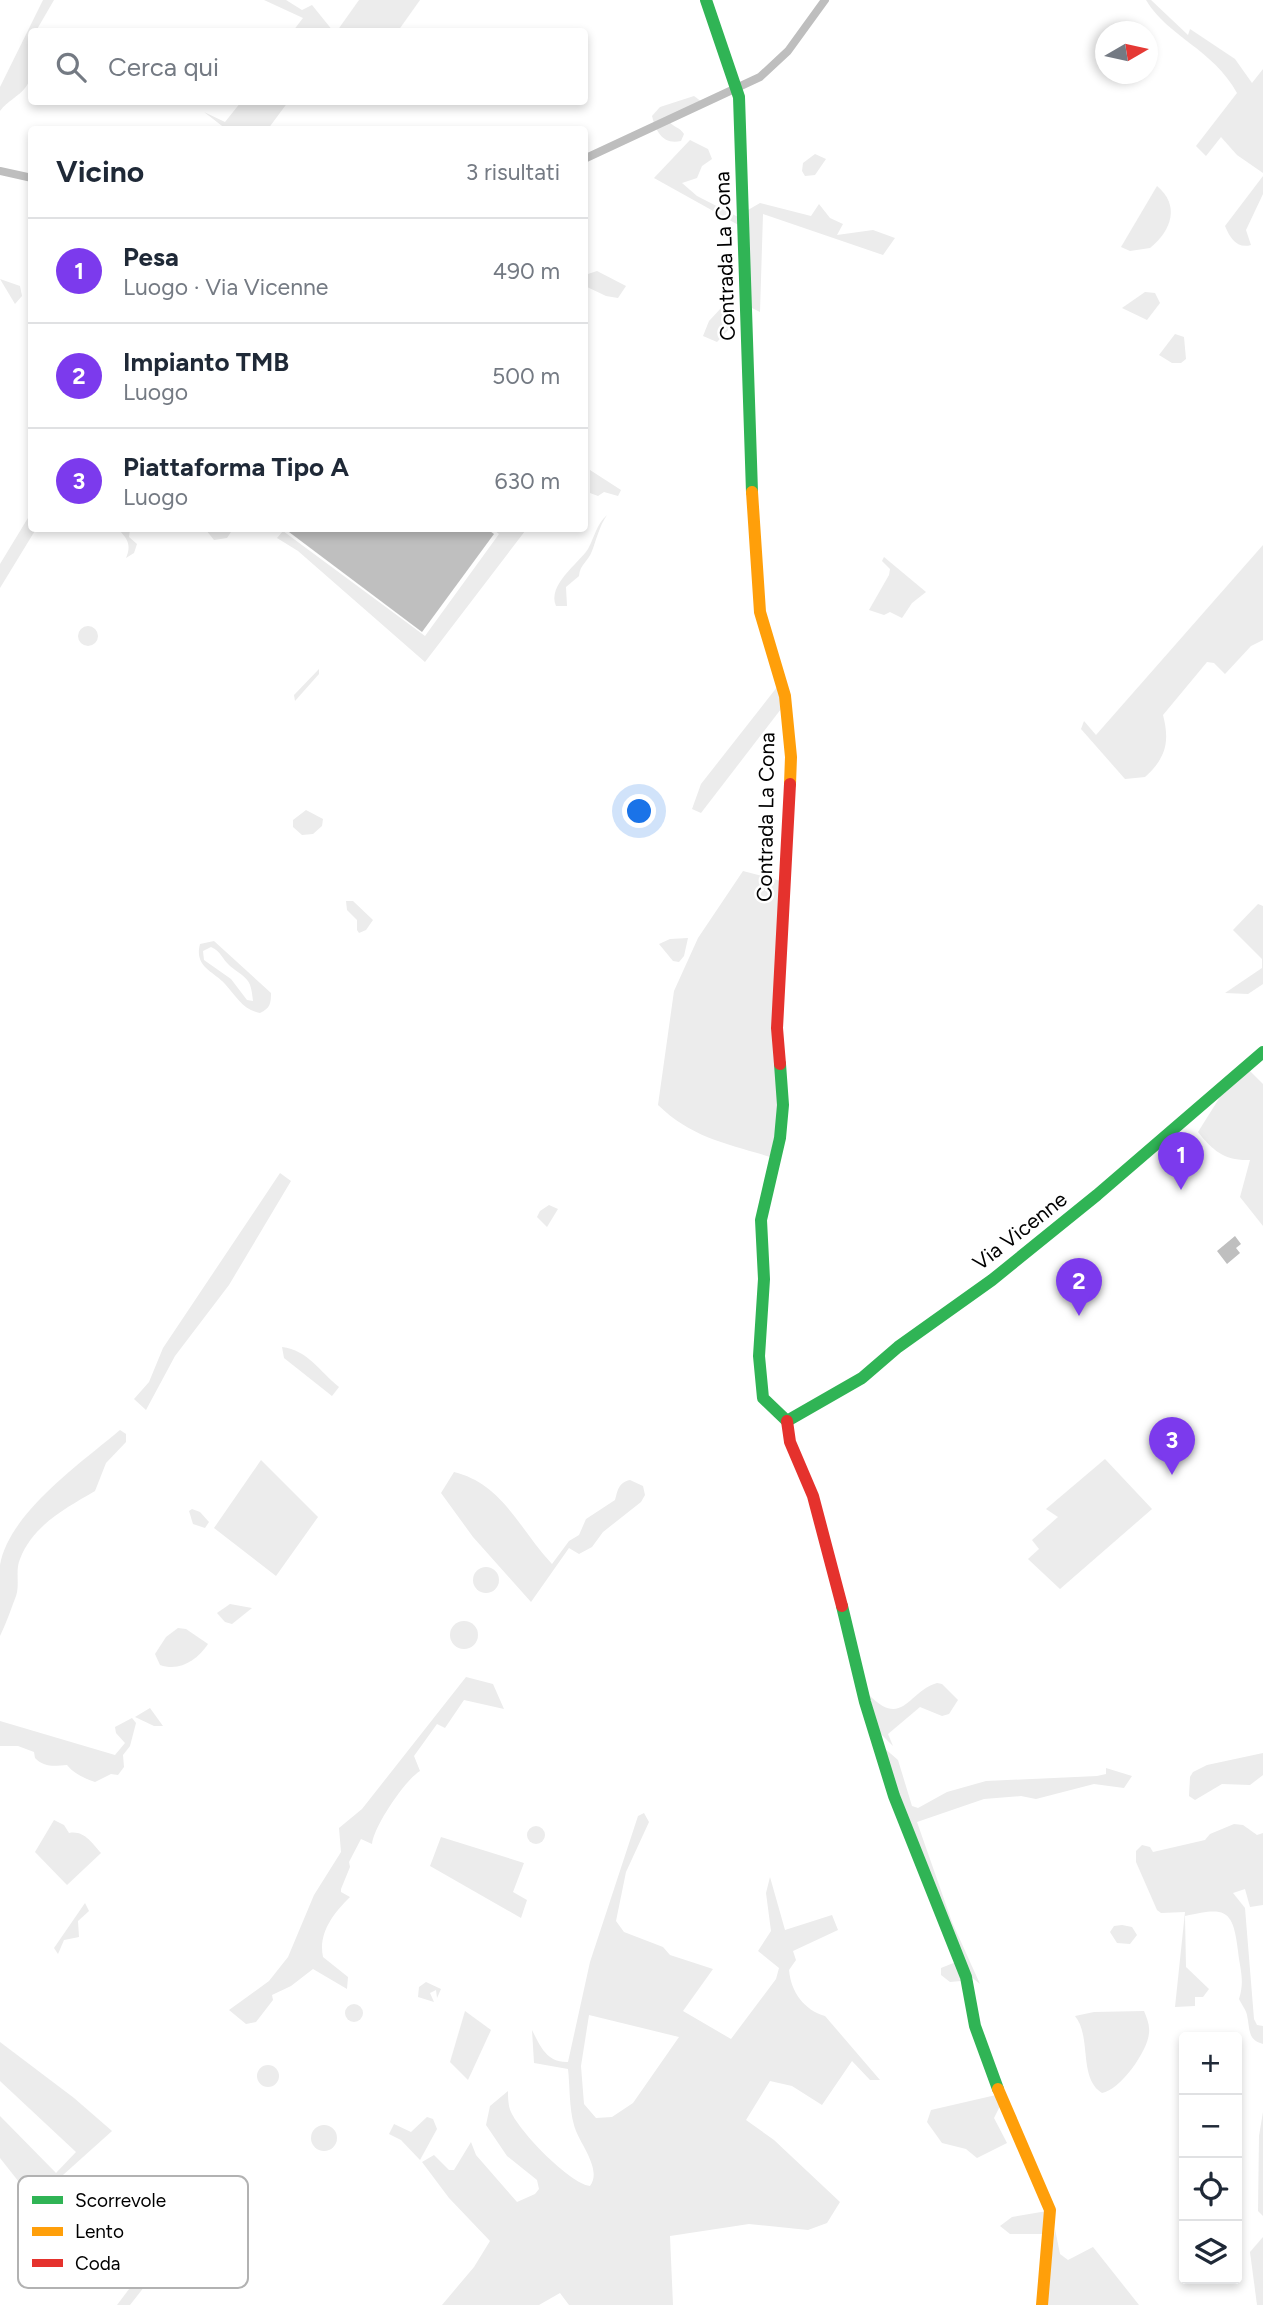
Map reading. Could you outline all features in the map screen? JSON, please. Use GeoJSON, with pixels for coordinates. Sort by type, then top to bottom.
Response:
{"type":"FeatureCollection","features":[{"type":"Feature","properties":{"kind":"street","name":"Contrada La Cona"},"geometry":{"type":"LineString","coordinates":[[706,0],[736,86],[745,234],[754,554],[760,612],[785,696],[791,757],[777,1028],[783,1105],[780,1138],[761,1220],[764,1279],[759,1356],[763,1398],[787,1421]]}},
{"type":"Feature","properties":{"kind":"street"},"geometry":{"type":"LineString","coordinates":[[588,157],[760,77],[774,66],[807,28],[825,0]]}},
{"type":"Feature","properties":{"kind":"street"},"geometry":{"type":"LineString","coordinates":[[0,171],[28,177]]}},
{"type":"Feature","properties":{"kind":"street","name":"Via Vicenne"},"geometry":{"type":"LineString","coordinates":[[787,1421],[862,1378],[898,1347],[992,1280],[1097,1195],[1263,1052]]}},
{"type":"Feature","properties":{"kind":"street"},"geometry":{"type":"LineString","coordinates":[[787,1421],[790,1443],[813,1496],[865,1702],[894,1796],[966,1977],[975,2026],[1006,2112],[1050,2210],[1042,2305]]}},
{"type":"Feature","properties":{"kind":"shaded area"},"geometry":{"type":"Polygon","coordinates":[[[43,0],[54,0],[38,28],[29,28],[43,0]]]}},
{"type":"Feature","properties":{"kind":"shaded area"},"geometry":{"type":"Polygon","coordinates":[[[264,0],[286,0],[302,10],[312,5],[331,28],[295,28],[303,18],[264,0]]]}},
{"type":"Feature","properties":{"kind":"shaded area"},"geometry":{"type":"Polygon","coordinates":[[[359,0],[420,0],[400,28],[339,28],[359,0]]]}},
{"type":"Feature","properties":{"kind":"shaded area"},"geometry":{"type":"Polygon","coordinates":[[[1146,0],[1151,0],[1188,35],[1190,29],[1235,59],[1252,83],[1263,69],[1263,173],[1237,155],[1221,137],[1206,156],[1196,146],[1237,93],[1216,65],[1166,24],[1146,0]]]}},
{"type":"Feature","properties":{"kind":"shaded area"},"geometry":{"type":"Polygon","coordinates":[[[28,30],[28,83],[0,111],[0,87],[28,30]]]}},
{"type":"Feature","properties":{"kind":"shaded area"},"geometry":{"type":"Polygon","coordinates":[[[694,96],[702,102],[667,119],[684,134],[681,141],[665,139],[658,132],[652,116],[660,107],[694,96]]]}},
{"type":"Feature","properties":{"kind":"shaded area"},"geometry":{"type":"Polygon","coordinates":[[[239,105],[286,105],[270,126],[222,126],[204,112],[225,122],[239,105]]]}},
{"type":"Feature","properties":{"kind":"shaded area"},"geometry":{"type":"Polygon","coordinates":[[[690,140],[708,149],[712,159],[702,166],[697,178],[682,183],[697,196],[740,218],[742,227],[654,178],[690,140]]]}},
{"type":"Feature","properties":{"kind":"shaded area"},"geometry":{"type":"Polygon","coordinates":[[[815,154],[826,159],[815,175],[805,176],[802,171],[803,163],[815,154]]]}},
{"type":"Feature","properties":{"kind":"shaded area"},"geometry":{"type":"Polygon","coordinates":[[[1263,176],[1263,194],[1246,230],[1251,245],[1238,244],[1225,226],[1263,176]]]}},
{"type":"Feature","properties":{"kind":"shaded area"},"geometry":{"type":"Polygon","coordinates":[[[1157,186],[1169,201],[1171,209],[1164,233],[1150,248],[1130,251],[1121,247],[1157,186]]]}},
{"type":"Feature","properties":{"kind":"shaded area"},"geometry":{"type":"Polygon","coordinates":[[[760,203],[811,216],[819,204],[830,218],[843,224],[837,235],[873,230],[895,238],[883,255],[763,214],[760,312],[750,307],[748,210],[760,203]]]}},
{"type":"Feature","properties":{"kind":"shaded area"},"geometry":{"type":"Polygon","coordinates":[[[597,271],[626,286],[618,298],[606,296],[588,287],[588,274],[597,271]]]}},
{"type":"Feature","properties":{"kind":"shaded area"},"geometry":{"type":"Polygon","coordinates":[[[0,279],[20,286],[22,296],[15,304],[0,279]]]}},
{"type":"Feature","properties":{"kind":"shaded area"},"geometry":{"type":"Polygon","coordinates":[[[1145,292],[1155,293],[1160,303],[1147,320],[1122,308],[1145,292]]]}},
{"type":"Feature","properties":{"kind":"shaded area"},"geometry":{"type":"Polygon","coordinates":[[[722,307],[726,309],[731,327],[717,342],[703,336],[709,321],[722,307]]]}},
{"type":"Feature","properties":{"kind":"shaded area"},"geometry":{"type":"Polygon","coordinates":[[[1175,334],[1184,337],[1186,359],[1181,363],[1172,363],[1159,355],[1175,334]]]}},
{"type":"Feature","properties":{"kind":"shaded area"},"geometry":{"type":"Polygon","coordinates":[[[590,470],[621,490],[618,496],[604,492],[598,496],[590,493],[590,470]]]}},
{"type":"Feature","properties":{"kind":"shaded area"},"geometry":{"type":"Polygon","coordinates":[[[607,515],[579,576],[566,587],[567,606],[556,606],[556,590],[565,575],[588,549],[607,515]]]}},
{"type":"Feature","properties":{"kind":"shaded area"},"geometry":{"type":"Polygon","coordinates":[[[28,518],[28,532],[34,532],[0,588],[0,564],[28,518]]]}},
{"type":"Feature","properties":{"kind":"shaded area"},"geometry":{"type":"Polygon","coordinates":[[[121,532],[130,532],[129,537],[137,544],[134,553],[126,558],[129,549],[121,532]]]}},
{"type":"Feature","properties":{"kind":"shaded area"},"geometry":{"type":"Polygon","coordinates":[[[208,532],[231,532],[227,538],[214,540],[208,532]]]}},
{"type":"Feature","properties":{"kind":"shaded area"},"geometry":{"type":"Polygon","coordinates":[[[284,532],[425,636],[499,534],[497,532],[524,532],[425,662],[298,551],[277,538],[284,532]]]}},
{"type":"Feature","properties":{"kind":"shaded area"},"geometry":{"type":"Polygon","coordinates":[[[289,532],[494,534],[422,632],[289,532]]]}},
{"type":"Feature","properties":{"kind":"shaded area"},"geometry":{"type":"Polygon","coordinates":[[[1263,545],[1263,640],[1251,646],[1225,674],[1214,663],[1207,662],[1163,715],[1166,741],[1158,763],[1145,777],[1125,779],[1081,729],[1084,721],[1096,735],[1263,545]]]}},
{"type":"Feature","properties":{"kind":"shaded area"},"geometry":{"type":"Polygon","coordinates":[[[884,557],[926,592],[912,603],[902,618],[890,612],[884,615],[869,610],[889,575],[890,569],[882,561],[884,557]]]}},
{"type":"Feature","properties":{"kind":"shaded area"},"geometry":{"type":"Polygon","coordinates":[[[88,626],[95,629],[98,636],[95,643],[88,646],[81,643],[78,636],[81,629],[88,626]]]}},
{"type":"Feature","properties":{"kind":"shaded area"},"geometry":{"type":"Polygon","coordinates":[[[319,669],[319,674],[295,701],[294,695],[319,669]]]}},
{"type":"Feature","properties":{"kind":"shaded area"},"geometry":{"type":"Polygon","coordinates":[[[781,682],[781,709],[701,813],[692,809],[701,784],[781,682]]]}},
{"type":"Feature","properties":{"kind":"shaded area"},"geometry":{"type":"Polygon","coordinates":[[[306,810],[323,819],[322,826],[313,834],[302,835],[293,827],[293,820],[306,810]]]}},
{"type":"Feature","properties":{"kind":"shaded area"},"geometry":{"type":"Polygon","coordinates":[[[743,871],[781,881],[780,1109],[770,1157],[697,1132],[658,1105],[674,991],[698,938],[743,871]]]}},
{"type":"Feature","properties":{"kind":"shaded area"},"geometry":{"type":"Polygon","coordinates":[[[346,901],[353,901],[373,920],[366,930],[359,933],[357,920],[347,910],[346,901]]]}},
{"type":"Feature","properties":{"kind":"shaded area"},"geometry":{"type":"Polygon","coordinates":[[[1258,904],[1263,906],[1263,984],[1248,994],[1225,993],[1262,968],[1262,959],[1233,930],[1258,904]]]}},
{"type":"Feature","properties":{"kind":"shaded area"},"geometry":{"type":"Polygon","coordinates":[[[688,938],[684,956],[679,962],[673,961],[659,944],[670,939],[688,938]]]}},
{"type":"Feature","properties":{"kind":"shaded area"},"geometry":{"type":"Polygon","coordinates":[[[214,941],[271,993],[268,1007],[260,1013],[240,1002],[202,963],[200,944],[214,941]],[[211,947],[203,951],[204,960],[231,979],[247,1000],[253,1001],[247,979],[211,947]]]}},
{"type":"Feature","properties":{"kind":"shaded area"},"geometry":{"type":"Polygon","coordinates":[[[1249,1070],[1263,1084],[1263,1226],[1240,1197],[1250,1160],[1233,1159],[1220,1154],[1198,1132],[1220,1097],[1249,1070]]]}},
{"type":"Feature","properties":{"kind":"shaded area"},"geometry":{"type":"Polygon","coordinates":[[[280,1173],[291,1181],[229,1285],[175,1356],[146,1410],[134,1399],[149,1382],[163,1348],[280,1173]]]}},
{"type":"Feature","properties":{"kind":"shaded area"},"geometry":{"type":"Polygon","coordinates":[[[549,1205],[558,1209],[547,1227],[537,1217],[540,1211],[549,1205]]]}},
{"type":"Feature","properties":{"kind":"shaded area"},"geometry":{"type":"Polygon","coordinates":[[[1235,1236],[1241,1244],[1236,1248],[1240,1253],[1227,1264],[1217,1251],[1235,1236]]]}},
{"type":"Feature","properties":{"kind":"shaded area"},"geometry":{"type":"Polygon","coordinates":[[[282,1347],[299,1352],[339,1387],[332,1396],[284,1358],[282,1347]]]}},
{"type":"Feature","properties":{"kind":"shaded area"},"geometry":{"type":"Polygon","coordinates":[[[120,1430],[126,1434],[126,1442],[106,1463],[95,1491],[42,1527],[26,1547],[19,1563],[16,1596],[0,1636],[0,1565],[6,1546],[17,1527],[49,1490],[120,1430]]]}},
{"type":"Feature","properties":{"kind":"shaded area"},"geometry":{"type":"Polygon","coordinates":[[[1105,1459],[1152,1509],[1060,1589],[1028,1559],[1039,1549],[1032,1540],[1058,1517],[1046,1509],[1105,1459]]]}},
{"type":"Feature","properties":{"kind":"shaded area"},"geometry":{"type":"Polygon","coordinates":[[[261,1460],[318,1517],[276,1576],[214,1528],[261,1460]]]}},
{"type":"Feature","properties":{"kind":"shaded area"},"geometry":{"type":"Polygon","coordinates":[[[454,1472],[471,1478],[498,1497],[552,1564],[569,1541],[579,1535],[586,1519],[615,1500],[623,1483],[630,1480],[643,1486],[645,1495],[641,1502],[603,1532],[592,1547],[579,1554],[569,1548],[531,1602],[473,1537],[441,1493],[454,1472]]]}},
{"type":"Feature","properties":{"kind":"shaded area"},"geometry":{"type":"Polygon","coordinates":[[[192,1509],[200,1512],[209,1522],[205,1528],[193,1524],[189,1511],[192,1509]]]}},
{"type":"Feature","properties":{"kind":"shaded area"},"geometry":{"type":"Polygon","coordinates":[[[486,1567],[495,1571],[499,1580],[495,1589],[486,1593],[477,1589],[473,1580],[477,1571],[486,1567]]]}},
{"type":"Feature","properties":{"kind":"shaded area"},"geometry":{"type":"Polygon","coordinates":[[[230,1604],[252,1608],[232,1624],[225,1622],[217,1613],[230,1604]]]}},
{"type":"Feature","properties":{"kind":"shaded area"},"geometry":{"type":"Polygon","coordinates":[[[464,1621],[474,1625],[478,1635],[474,1645],[464,1649],[454,1645],[450,1635],[454,1625],[464,1621]]]}},
{"type":"Feature","properties":{"kind":"shaded area"},"geometry":{"type":"Polygon","coordinates":[[[178,1628],[186,1629],[208,1644],[199,1655],[181,1666],[160,1665],[155,1654],[166,1637],[178,1628]]]}},
{"type":"Feature","properties":{"kind":"shaded area"},"geometry":{"type":"Polygon","coordinates":[[[466,1677],[493,1684],[504,1709],[464,1700],[445,1728],[437,1724],[414,1756],[420,1771],[391,1804],[378,1826],[372,1844],[361,1839],[349,1862],[350,1867],[341,1889],[341,1892],[350,1897],[328,1924],[322,1948],[323,1957],[348,1977],[347,1989],[313,1969],[291,1986],[272,1995],[273,2000],[256,2022],[246,2024],[229,2010],[269,1981],[288,1957],[314,1895],[341,1852],[339,1828],[362,1809],[466,1677]]]}},
{"type":"Feature","properties":{"kind":"shaded area"},"geometry":{"type":"Polygon","coordinates":[[[937,1683],[942,1684],[958,1700],[949,1714],[942,1716],[920,1707],[888,1734],[893,1746],[880,1733],[868,1694],[889,1709],[898,1708],[937,1683]]]}},
{"type":"Feature","properties":{"kind":"shaded area"},"geometry":{"type":"Polygon","coordinates":[[[150,1708],[163,1726],[154,1726],[135,1717],[150,1708]]]}},
{"type":"Feature","properties":{"kind":"shaded area"},"geometry":{"type":"Polygon","coordinates":[[[132,1718],[136,1723],[130,1746],[123,1755],[124,1767],[118,1775],[111,1774],[95,1782],[77,1774],[67,1765],[50,1766],[43,1763],[35,1758],[34,1752],[18,1746],[0,1746],[0,1721],[115,1755],[125,1743],[116,1733],[115,1727],[132,1718]]]}},
{"type":"Feature","properties":{"kind":"shaded area"},"geometry":{"type":"Polygon","coordinates":[[[883,1747],[898,1760],[912,1806],[918,1808],[947,1792],[986,1781],[1097,1776],[1106,1774],[1106,1768],[1132,1776],[1124,1788],[1094,1784],[1036,1799],[1021,1796],[984,1799],[917,1822],[952,1922],[980,1984],[970,1976],[910,1825],[883,1747]]]}},
{"type":"Feature","properties":{"kind":"shaded area"},"geometry":{"type":"Polygon","coordinates":[[[1263,1753],[1263,1775],[1250,1785],[1222,1784],[1195,1800],[1189,1796],[1190,1777],[1193,1772],[1207,1765],[1263,1753]]]}},
{"type":"Feature","properties":{"kind":"shaded area"},"geometry":{"type":"Polygon","coordinates":[[[644,1813],[649,1822],[626,1872],[616,1921],[624,1932],[663,1947],[670,1955],[713,1969],[683,2011],[731,2039],[776,1979],[779,1968],[758,1951],[771,1931],[766,1893],[770,1877],[785,1930],[832,1915],[838,1930],[793,1951],[796,1960],[789,1970],[790,1978],[805,2005],[825,2016],[880,2080],[870,2080],[852,2061],[822,2105],[792,2086],[770,2081],[746,2120],[774,2140],[840,2202],[827,2223],[808,2230],[749,2224],[670,2236],[673,2305],[569,2305],[560,2293],[539,2305],[442,2305],[474,2267],[490,2241],[449,2198],[422,2162],[434,2155],[449,2170],[454,2170],[471,2142],[476,2155],[517,2202],[535,2194],[539,2189],[537,2180],[507,2156],[486,2125],[490,2106],[508,2091],[511,2112],[534,2143],[558,2167],[581,2183],[590,2186],[593,2179],[592,2164],[572,2118],[568,2069],[534,2063],[532,2030],[549,2057],[568,2062],[590,1962],[638,1816],[644,1813]],[[589,2015],[581,2066],[584,2104],[596,2118],[612,2117],[633,2103],[679,2037],[589,2015]]]}},
{"type":"Feature","properties":{"kind":"shaded area"},"geometry":{"type":"Polygon","coordinates":[[[54,1820],[64,1825],[69,1833],[83,1835],[101,1853],[67,1885],[35,1852],[54,1820]]]}},
{"type":"Feature","properties":{"kind":"shaded area"},"geometry":{"type":"Polygon","coordinates":[[[1234,1824],[1243,1825],[1257,1835],[1263,1833],[1263,1905],[1250,1907],[1245,1889],[1233,1893],[1245,1908],[1254,2019],[1257,2025],[1263,2026],[1263,2044],[1254,2040],[1239,1999],[1242,1980],[1236,1937],[1230,1919],[1225,1914],[1209,1912],[1185,1916],[1186,1967],[1209,1989],[1203,1997],[1195,1997],[1195,2006],[1175,2007],[1185,1912],[1161,1913],[1157,1910],[1136,1862],[1136,1851],[1142,1845],[1150,1847],[1153,1852],[1205,1840],[1210,1834],[1234,1824]]]}},
{"type":"Feature","properties":{"kind":"shaded area"},"geometry":{"type":"Polygon","coordinates":[[[536,1826],[542,1829],[545,1835],[542,1841],[536,1844],[530,1841],[527,1835],[530,1829],[536,1826]]]}},
{"type":"Feature","properties":{"kind":"shaded area"},"geometry":{"type":"Polygon","coordinates":[[[441,1837],[524,1863],[513,1892],[527,1900],[521,1918],[430,1866],[441,1837]]]}},
{"type":"Feature","properties":{"kind":"shaded area"},"geometry":{"type":"Polygon","coordinates":[[[85,1903],[89,1911],[78,1921],[79,1937],[64,1940],[58,1954],[54,1948],[85,1903]]]}},
{"type":"Feature","properties":{"kind":"shaded area"},"geometry":{"type":"Polygon","coordinates":[[[1114,1926],[1132,1927],[1137,1935],[1130,1944],[1117,1943],[1110,1932],[1114,1926]]]}},
{"type":"Feature","properties":{"kind":"shaded area"},"geometry":{"type":"Polygon","coordinates":[[[956,1962],[961,1981],[950,1982],[941,1975],[941,1968],[956,1962]]]}},
{"type":"Feature","properties":{"kind":"shaded area"},"geometry":{"type":"Polygon","coordinates":[[[426,1982],[441,1989],[437,1998],[436,1990],[430,1993],[434,2002],[418,1997],[419,1987],[426,1982]]]}},
{"type":"Feature","properties":{"kind":"shaded area"},"geometry":{"type":"Polygon","coordinates":[[[350,2004],[358,2004],[363,2013],[361,2020],[350,2022],[345,2017],[345,2009],[350,2004]]]}},
{"type":"Feature","properties":{"kind":"shaded area"},"geometry":{"type":"Polygon","coordinates":[[[465,2011],[491,2030],[468,2080],[450,2062],[465,2011]]]}},
{"type":"Feature","properties":{"kind":"shaded area"},"geometry":{"type":"Polygon","coordinates":[[[1144,2011],[1149,2030],[1144,2050],[1125,2077],[1102,2093],[1090,2078],[1083,2035],[1075,2016],[1094,2012],[1144,2011]]]}},
{"type":"Feature","properties":{"kind":"shaded area"},"geometry":{"type":"Polygon","coordinates":[[[0,2042],[74,2098],[112,2131],[62,2176],[18,2176],[18,2181],[0,2158],[0,2116],[56,2173],[76,2152],[0,2081],[0,2042]]]}},
{"type":"Feature","properties":{"kind":"shaded area"},"geometry":{"type":"Polygon","coordinates":[[[268,2065],[276,2068],[279,2076],[276,2084],[268,2087],[260,2084],[257,2076],[260,2068],[268,2065]]]}},
{"type":"Feature","properties":{"kind":"shaded area"},"geometry":{"type":"Polygon","coordinates":[[[996,2095],[1000,2106],[994,2118],[1007,2143],[977,2158],[966,2149],[942,2143],[927,2122],[931,2110],[996,2095]]]}},
{"type":"Feature","properties":{"kind":"shaded area"},"geometry":{"type":"Polygon","coordinates":[[[1263,2112],[1263,2216],[1258,2211],[1259,2136],[1263,2112]]]}},
{"type":"Feature","properties":{"kind":"shaded area"},"geometry":{"type":"Polygon","coordinates":[[[427,2117],[433,2119],[437,2129],[420,2160],[401,2140],[389,2134],[394,2124],[411,2132],[427,2117]]]}},
{"type":"Feature","properties":{"kind":"shaded area"},"geometry":{"type":"Polygon","coordinates":[[[324,2125],[333,2129],[337,2138],[333,2147],[324,2151],[315,2147],[311,2138],[315,2129],[324,2125]]]}},
{"type":"Feature","properties":{"kind":"shaded area"},"geometry":{"type":"Polygon","coordinates":[[[1047,2211],[1048,2234],[1010,2234],[1000,2226],[1012,2217],[1047,2211]]]}},
{"type":"Feature","properties":{"kind":"shaded area"},"geometry":{"type":"Polygon","coordinates":[[[1055,2229],[1060,2254],[1068,2260],[1093,2247],[1139,2305],[1046,2305],[1055,2229]]]}},
{"type":"Feature","properties":{"kind":"shaded area"},"geometry":{"type":"Polygon","coordinates":[[[1263,2237],[1263,2305],[1257,2305],[1250,2252],[1263,2237]]]}},
{"type":"Feature","properties":{"kind":"shaded area"},"geometry":{"type":"Polygon","coordinates":[[[130,2288],[143,2288],[130,2305],[117,2305],[130,2288]]]}},
{"type":"Feature","properties":{"kind":"traffic: fast"},"geometry":{"type":"LineString","coordinates":[[706,0],[739,97],[752,492]]}},
{"type":"Feature","properties":{"kind":"traffic: fast"},"geometry":{"type":"LineString","coordinates":[[787,1421],[862,1378],[898,1347],[992,1280],[1097,1195],[1263,1052]]}},
{"type":"Feature","properties":{"kind":"traffic: fast"},"geometry":{"type":"LineString","coordinates":[[780,1064],[783,1105],[780,1138],[761,1220],[764,1279],[759,1356],[763,1398],[787,1421]]}},
{"type":"Feature","properties":{"kind":"traffic: fast"},"geometry":{"type":"LineString","coordinates":[[842,1606],[865,1702],[894,1796],[966,1977],[975,2026],[998,2089]]}},
{"type":"Feature","properties":{"kind":"traffic: slow"},"geometry":{"type":"LineString","coordinates":[[752,492],[760,612],[785,696],[791,757],[790,784]]}},
{"type":"Feature","properties":{"kind":"traffic: slow"},"geometry":{"type":"LineString","coordinates":[[998,2089],[1050,2210],[1042,2305]]}},
{"type":"Feature","properties":{"kind":"traffic: jam"},"geometry":{"type":"LineString","coordinates":[[780,1064],[777,1028],[790,784]]}},
{"type":"Feature","properties":{"kind":"traffic: jam"},"geometry":{"type":"LineString","coordinates":[[787,1421],[790,1442],[813,1496],[842,1606]]}},
{"type":"Feature","properties":{"kind":"place","name":"Pesa"},"geometry":{"type":"Point","coordinates":[1181,1190]}},
{"type":"Feature","properties":{"kind":"place","name":"Impianto TMB"},"geometry":{"type":"Point","coordinates":[1079,1316]}},
{"type":"Feature","properties":{"kind":"place","name":"Piattaforma Tipo A"},"geometry":{"type":"Point","coordinates":[1172,1475]}}]}
